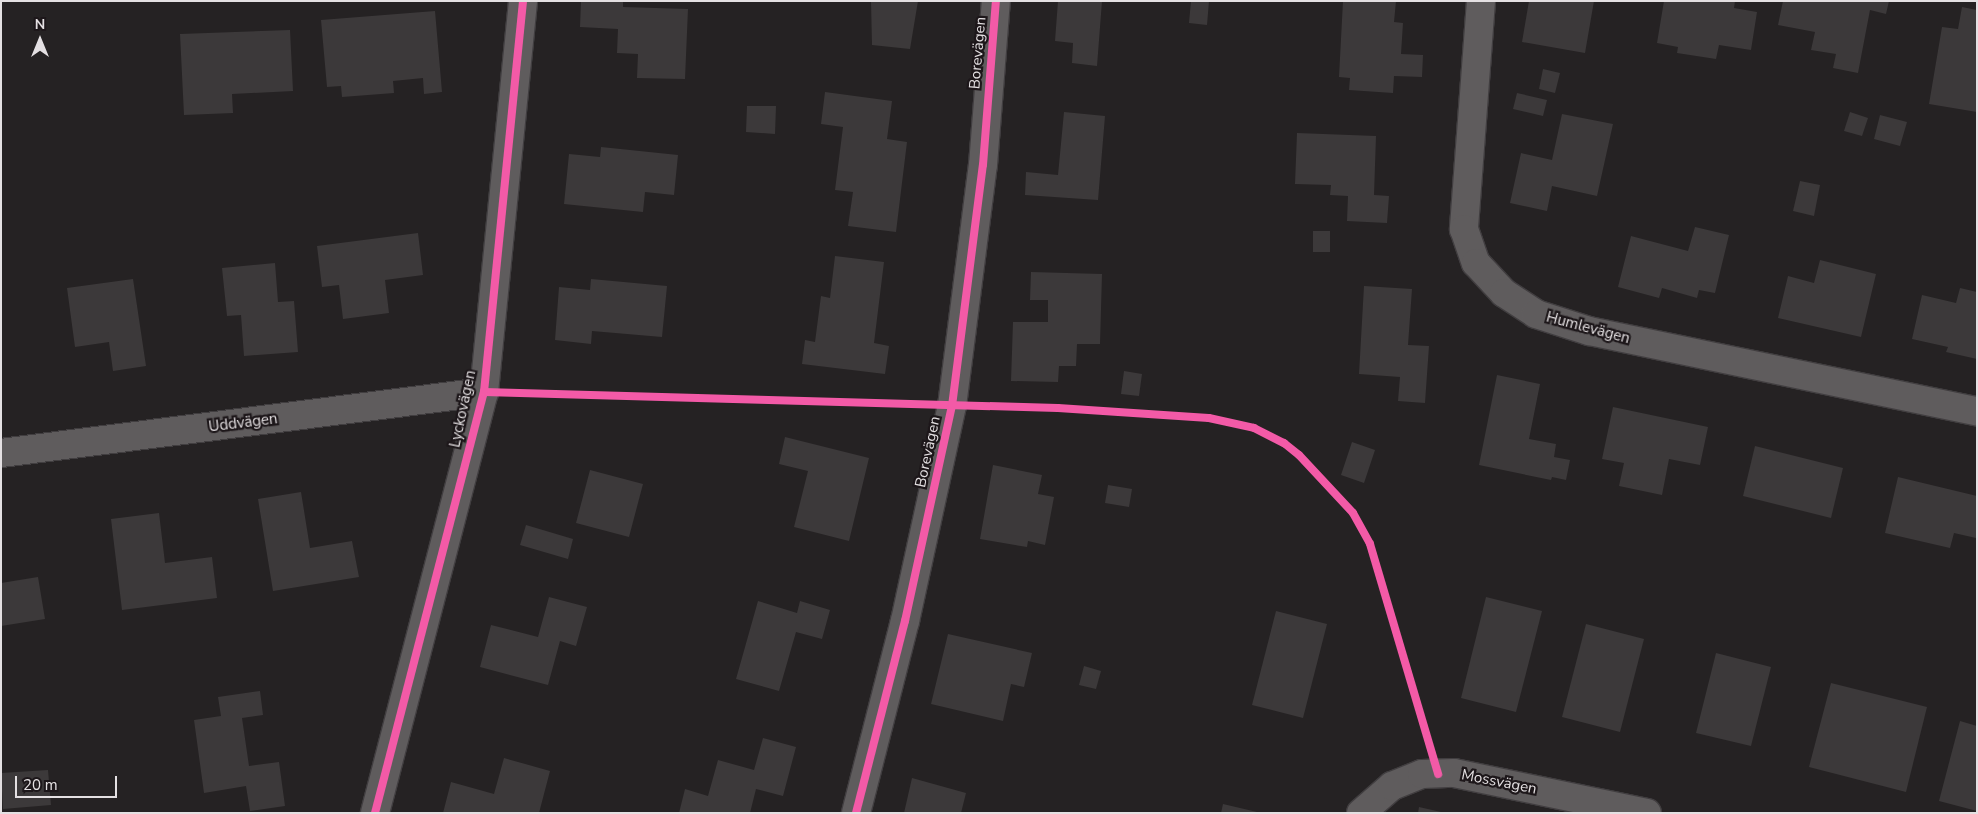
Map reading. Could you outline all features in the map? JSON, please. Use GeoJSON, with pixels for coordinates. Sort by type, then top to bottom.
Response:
{"type":"FeatureCollection","features":[{"type":"Feature","properties":{"kind":"street","name":"Lyckovägen"},"geometry":{"type":"LineString","coordinates":[[375,813],[484,392],[523,1]]}},
{"type":"Feature","properties":{"kind":"street","name":"Borevägen"},"geometry":{"type":"LineString","coordinates":[[856,813],[905,621],[952,406],[982,165],[996,1]]}},
{"type":"Feature","properties":{"kind":"street","name":"Humlevägen"},"geometry":{"type":"LineString","coordinates":[[1481,1],[1464,229],[1476,263],[1504,293],[1536,314],[1589,331],[1977,411]]}},
{"type":"Feature","properties":{"kind":"street","name":"Uddvägen"},"geometry":{"type":"LineString","coordinates":[[1,453],[484,392]]}},
{"type":"Feature","properties":{"kind":"street","name":"Mossvägen"},"geometry":{"type":"LineString","coordinates":[[1361,813],[1392,786],[1422,774],[1454,773],[1647,813]]}},
{"type":"Feature","properties":{"kind":"building"},"geometry":{"type":"Polygon","coordinates":[[[581,1],[623,1],[623,7],[688,9],[685,79],[637,78],[638,54],[617,53],[618,29],[580,27],[581,1]]]}},
{"type":"Feature","properties":{"kind":"building"},"geometry":{"type":"Polygon","coordinates":[[[871,1],[918,1],[910,49],[872,45],[871,1]]]}},
{"type":"Feature","properties":{"kind":"building"},"geometry":{"type":"Polygon","coordinates":[[[1058,1],[1102,1],[1097,66],[1072,63],[1073,43],[1055,41],[1058,1]]]}},
{"type":"Feature","properties":{"kind":"building"},"geometry":{"type":"Polygon","coordinates":[[[1191,1],[1209,1],[1207,25],[1189,23],[1191,1]]]}},
{"type":"Feature","properties":{"kind":"building"},"geometry":{"type":"Polygon","coordinates":[[[1343,1],[1396,1],[1394,22],[1403,23],[1401,54],[1423,55],[1422,77],[1394,76],[1393,93],[1349,90],[1350,78],[1339,77],[1343,1]]]}},
{"type":"Feature","properties":{"kind":"building"},"geometry":{"type":"Polygon","coordinates":[[[1529,1],[1594,1],[1585,53],[1522,42],[1529,1]]]}},
{"type":"Feature","properties":{"kind":"building"},"geometry":{"type":"Polygon","coordinates":[[[1664,1],[1735,1],[1734,8],[1757,12],[1751,50],[1719,45],[1716,59],[1677,53],[1678,47],[1657,43],[1664,1]]]}},
{"type":"Feature","properties":{"kind":"building"},"geometry":{"type":"Polygon","coordinates":[[[1783,1],[1889,1],[1886,14],[1870,10],[1858,73],[1833,68],[1836,54],[1811,50],[1815,32],[1778,25],[1783,1]]]}},
{"type":"Feature","properties":{"kind":"building"},"geometry":{"type":"Polygon","coordinates":[[[1962,7],[1977,10],[1977,112],[1929,104],[1942,27],[1958,29],[1962,7]]]}},
{"type":"Feature","properties":{"kind":"building"},"geometry":{"type":"Polygon","coordinates":[[[435,11],[442,92],[424,94],[423,78],[393,81],[394,93],[342,97],[341,86],[327,87],[321,20],[435,11]]]}},
{"type":"Feature","properties":{"kind":"building"},"geometry":{"type":"Polygon","coordinates":[[[290,30],[293,91],[232,94],[233,113],[184,115],[180,34],[290,30]]]}},
{"type":"Feature","properties":{"kind":"building"},"geometry":{"type":"Polygon","coordinates":[[[1543,69],[1560,73],[1555,93],[1539,89],[1543,69]]]}},
{"type":"Feature","properties":{"kind":"building"},"geometry":{"type":"Polygon","coordinates":[[[825,92],[892,101],[887,139],[907,142],[896,232],[848,226],[853,192],[835,190],[843,127],[821,124],[825,92]]]}},
{"type":"Feature","properties":{"kind":"building"},"geometry":{"type":"Polygon","coordinates":[[[1517,93],[1547,100],[1543,116],[1513,109],[1517,93]]]}},
{"type":"Feature","properties":{"kind":"building"},"geometry":{"type":"Polygon","coordinates":[[[747,106],[776,106],[775,134],[746,132],[747,106]]]}},
{"type":"Feature","properties":{"kind":"building"},"geometry":{"type":"Polygon","coordinates":[[[1064,112],[1105,116],[1098,200],[1025,195],[1026,172],[1058,175],[1064,112]]]}},
{"type":"Feature","properties":{"kind":"building"},"geometry":{"type":"Polygon","coordinates":[[[1850,112],[1868,118],[1862,136],[1844,131],[1850,112]]]}},
{"type":"Feature","properties":{"kind":"building"},"geometry":{"type":"Polygon","coordinates":[[[1562,114],[1613,124],[1597,196],[1552,186],[1547,211],[1510,203],[1521,153],[1552,160],[1562,114]]]}},
{"type":"Feature","properties":{"kind":"building"},"geometry":{"type":"Polygon","coordinates":[[[1880,115],[1907,122],[1900,146],[1874,139],[1880,115]]]}},
{"type":"Feature","properties":{"kind":"building"},"geometry":{"type":"Polygon","coordinates":[[[1297,133],[1376,136],[1374,195],[1389,196],[1387,223],[1347,221],[1348,196],[1330,195],[1331,185],[1295,184],[1297,133]]]}},
{"type":"Feature","properties":{"kind":"building"},"geometry":{"type":"Polygon","coordinates":[[[601,147],[678,155],[674,195],[645,192],[643,212],[564,204],[569,154],[600,157],[601,147]]]}},
{"type":"Feature","properties":{"kind":"building"},"geometry":{"type":"Polygon","coordinates":[[[1800,181],[1820,185],[1814,216],[1793,211],[1800,181]]]}},
{"type":"Feature","properties":{"kind":"building"},"geometry":{"type":"Polygon","coordinates":[[[1695,227],[1729,235],[1715,293],[1699,290],[1697,298],[1662,288],[1659,298],[1618,287],[1631,236],[1688,251],[1695,227]]]}},
{"type":"Feature","properties":{"kind":"building"},"geometry":{"type":"Polygon","coordinates":[[[1313,231],[1330,231],[1330,252],[1313,252],[1313,231]]]}},
{"type":"Feature","properties":{"kind":"building"},"geometry":{"type":"Polygon","coordinates":[[[418,233],[423,275],[385,280],[389,313],[343,319],[339,285],[322,287],[317,246],[418,233]]]}},
{"type":"Feature","properties":{"kind":"building"},"geometry":{"type":"Polygon","coordinates":[[[835,256],[884,262],[874,343],[889,346],[885,374],[802,364],[805,340],[815,342],[821,296],[830,298],[835,256]]]}},
{"type":"Feature","properties":{"kind":"building"},"geometry":{"type":"Polygon","coordinates":[[[1820,260],[1876,274],[1861,337],[1778,318],[1788,276],[1814,283],[1820,260]]]}},
{"type":"Feature","properties":{"kind":"building"},"geometry":{"type":"Polygon","coordinates":[[[275,263],[278,302],[294,301],[298,352],[244,356],[241,315],[227,316],[222,268],[275,263]]]}},
{"type":"Feature","properties":{"kind":"building"},"geometry":{"type":"Polygon","coordinates":[[[1031,272],[1102,274],[1100,344],[1077,344],[1076,366],[1059,366],[1058,382],[1011,381],[1013,322],[1048,322],[1048,300],[1030,300],[1031,272]]]}},
{"type":"Feature","properties":{"kind":"building"},"geometry":{"type":"Polygon","coordinates":[[[133,279],[146,366],[113,371],[109,342],[75,347],[67,288],[133,279]]]}},
{"type":"Feature","properties":{"kind":"building"},"geometry":{"type":"Polygon","coordinates":[[[591,279],[667,286],[662,337],[592,331],[591,344],[555,340],[559,287],[590,290],[591,279]]]}},
{"type":"Feature","properties":{"kind":"building"},"geometry":{"type":"Polygon","coordinates":[[[1364,286],[1412,289],[1408,345],[1429,346],[1425,403],[1398,401],[1400,377],[1359,374],[1364,286]]]}},
{"type":"Feature","properties":{"kind":"building"},"geometry":{"type":"Polygon","coordinates":[[[1960,288],[1977,292],[1977,359],[1946,352],[1948,347],[1912,339],[1922,295],[1956,303],[1960,288]]]}},
{"type":"Feature","properties":{"kind":"building"},"geometry":{"type":"Polygon","coordinates":[[[1124,371],[1142,374],[1139,396],[1121,394],[1124,371]]]}},
{"type":"Feature","properties":{"kind":"building"},"geometry":{"type":"Polygon","coordinates":[[[1497,375],[1540,384],[1529,439],[1556,444],[1554,457],[1570,460],[1566,480],[1552,477],[1551,480],[1479,465],[1497,375]]]}},
{"type":"Feature","properties":{"kind":"building"},"geometry":{"type":"Polygon","coordinates":[[[1613,407],[1708,427],[1700,465],[1669,459],[1662,495],[1619,486],[1624,463],[1602,459],[1613,407]]]}},
{"type":"Feature","properties":{"kind":"building"},"geometry":{"type":"Polygon","coordinates":[[[785,437],[869,458],[849,541],[794,527],[808,471],[779,464],[785,437]]]}},
{"type":"Feature","properties":{"kind":"building"},"geometry":{"type":"Polygon","coordinates":[[[1352,442],[1375,450],[1364,483],[1341,475],[1352,442]]]}},
{"type":"Feature","properties":{"kind":"building"},"geometry":{"type":"Polygon","coordinates":[[[1755,446],[1843,468],[1831,518],[1743,496],[1755,446]]]}},
{"type":"Feature","properties":{"kind":"building"},"geometry":{"type":"Polygon","coordinates":[[[993,465],[1042,475],[1038,494],[1054,497],[1045,545],[1028,541],[1027,547],[980,539],[993,465]]]}},
{"type":"Feature","properties":{"kind":"building"},"geometry":{"type":"Polygon","coordinates":[[[590,470],[643,484],[629,537],[576,523],[590,470]]]}},
{"type":"Feature","properties":{"kind":"building"},"geometry":{"type":"Polygon","coordinates":[[[1898,477],[1977,496],[1976,538],[1954,533],[1950,548],[1885,533],[1898,477]]]}},
{"type":"Feature","properties":{"kind":"building"},"geometry":{"type":"Polygon","coordinates":[[[1108,485],[1132,489],[1129,507],[1105,503],[1108,485]]]}},
{"type":"Feature","properties":{"kind":"building"},"geometry":{"type":"Polygon","coordinates":[[[301,492],[310,548],[352,541],[359,577],[273,591],[258,499],[301,492]]]}},
{"type":"Feature","properties":{"kind":"building"},"geometry":{"type":"Polygon","coordinates":[[[159,513],[165,563],[212,557],[217,598],[122,610],[111,519],[159,513]]]}},
{"type":"Feature","properties":{"kind":"building"},"geometry":{"type":"Polygon","coordinates":[[[526,525],[573,539],[568,559],[520,545],[526,525]]]}},
{"type":"Feature","properties":{"kind":"building"},"geometry":{"type":"Polygon","coordinates":[[[38,577],[45,619],[1,626],[1,583],[38,577]]]}},
{"type":"Feature","properties":{"kind":"building"},"geometry":{"type":"Polygon","coordinates":[[[549,597],[587,607],[576,646],[560,641],[548,685],[480,667],[491,625],[538,637],[549,597]]]}},
{"type":"Feature","properties":{"kind":"building"},"geometry":{"type":"Polygon","coordinates":[[[1486,597],[1542,611],[1516,712],[1461,698],[1486,597]]]}},
{"type":"Feature","properties":{"kind":"building"},"geometry":{"type":"Polygon","coordinates":[[[758,601],[797,613],[800,601],[830,610],[822,639],[796,632],[779,691],[736,679],[758,601]]]}},
{"type":"Feature","properties":{"kind":"building"},"geometry":{"type":"Polygon","coordinates":[[[1276,611],[1327,624],[1303,718],[1252,705],[1276,611]]]}},
{"type":"Feature","properties":{"kind":"building"},"geometry":{"type":"Polygon","coordinates":[[[1586,624],[1644,639],[1620,732],[1562,717],[1586,624]]]}},
{"type":"Feature","properties":{"kind":"building"},"geometry":{"type":"Polygon","coordinates":[[[948,634],[1032,653],[1024,687],[1011,684],[1003,721],[931,704],[948,634]]]}},
{"type":"Feature","properties":{"kind":"building"},"geometry":{"type":"Polygon","coordinates":[[[1716,653],[1771,667],[1751,746],[1696,733],[1716,653]]]}},
{"type":"Feature","properties":{"kind":"building"},"geometry":{"type":"Polygon","coordinates":[[[1084,666],[1101,671],[1096,689],[1079,685],[1084,666]]]}},
{"type":"Feature","properties":{"kind":"building"},"geometry":{"type":"Polygon","coordinates":[[[1831,683],[1927,707],[1906,792],[1809,767],[1831,683]]]}},
{"type":"Feature","properties":{"kind":"building"},"geometry":{"type":"Polygon","coordinates":[[[260,691],[263,715],[242,718],[249,766],[279,762],[285,806],[250,811],[246,786],[204,793],[194,720],[221,716],[218,697],[260,691]]]}},
{"type":"Feature","properties":{"kind":"building"},"geometry":{"type":"Polygon","coordinates":[[[1960,721],[1977,726],[1977,811],[1939,801],[1960,721]]]}},
{"type":"Feature","properties":{"kind":"building"},"geometry":{"type":"Polygon","coordinates":[[[763,738],[796,747],[783,796],[756,789],[750,813],[679,813],[685,789],[708,796],[718,760],[754,770],[763,738]]]}},
{"type":"Feature","properties":{"kind":"building"},"geometry":{"type":"Polygon","coordinates":[[[504,758],[550,771],[539,813],[443,813],[451,782],[494,794],[504,758]]]}},
{"type":"Feature","properties":{"kind":"building"},"geometry":{"type":"Polygon","coordinates":[[[48,770],[51,805],[3,809],[1,773],[48,770]]]}},
{"type":"Feature","properties":{"kind":"building"},"geometry":{"type":"Polygon","coordinates":[[[912,778],[966,793],[961,813],[904,813],[912,778]]]}},
{"type":"Feature","properties":{"kind":"building"},"geometry":{"type":"Polygon","coordinates":[[[1223,804],[1257,812],[1221,813],[1223,804]]]}},
{"type":"Feature","properties":{"kind":"building"},"geometry":{"type":"Polygon","coordinates":[[[1419,807],[1441,812],[1441,813],[1418,813],[1419,807]]]}},
{"type":"Feature","properties":{"kind":"cycle path"},"geometry":{"type":"LineString","coordinates":[[375,813],[484,392],[523,1]]}},
{"type":"Feature","properties":{"kind":"cycle path"},"geometry":{"type":"LineString","coordinates":[[856,813],[905,621],[952,406],[983,165],[996,1]]}},
{"type":"Feature","properties":{"kind":"cycle path"},"geometry":{"type":"LineString","coordinates":[[484,392],[1058,408],[1209,418],[1254,428],[1284,443],[1299,455],[1353,513],[1370,544],[1438,774]]}}]}
